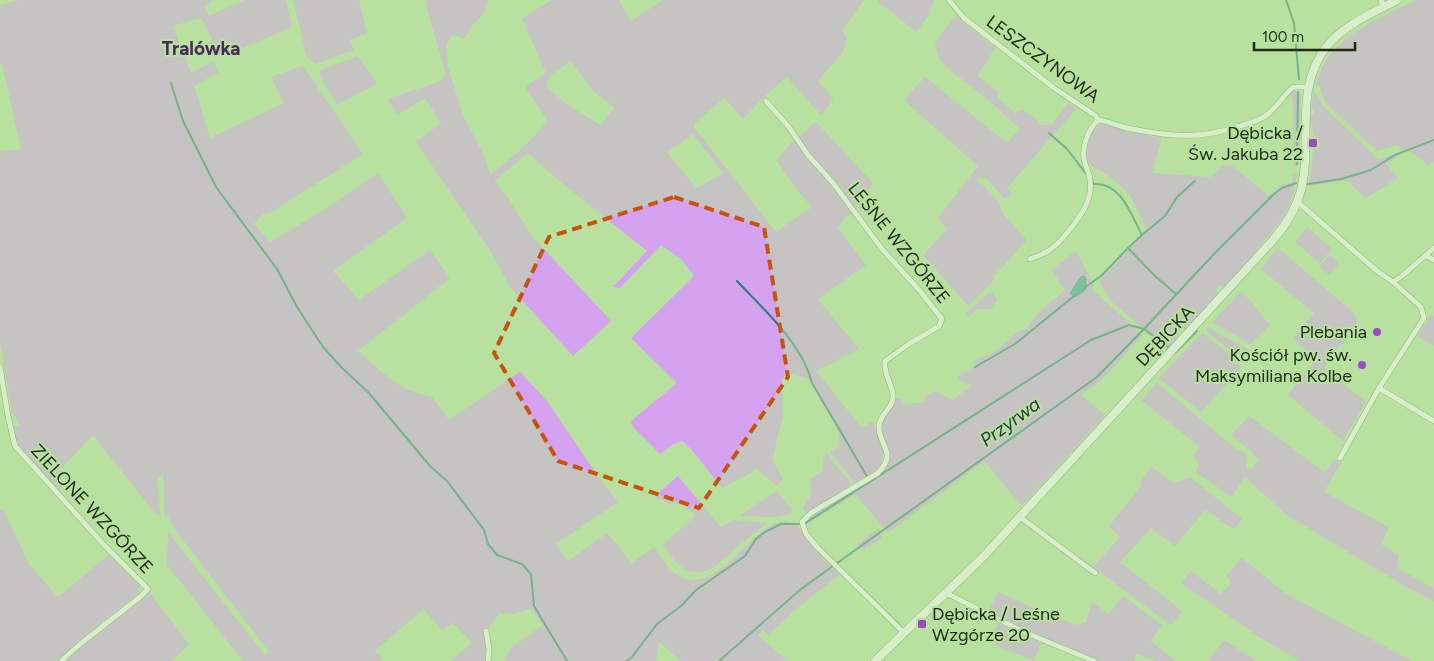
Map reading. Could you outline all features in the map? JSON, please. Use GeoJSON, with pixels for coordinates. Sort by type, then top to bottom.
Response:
{"type":"FeatureCollection","features":[{"type":"Feature","properties":{"kind":"street","name":"LESZCZYNOWA"},"geometry":{"type":"LineString","coordinates":[[949,0],[964,18],[1054,88],[1096,116],[1098,120]]}},
{"type":"Feature","properties":{"kind":"street","name":"DĘBICKA"},"geometry":{"type":"LineString","coordinates":[[875,661],[979,561],[1274,240],[1290,218],[1297,204],[1304,173],[1305,110],[1312,72],[1327,46],[1348,27],[1382,4],[1397,0]]}},
{"type":"Feature","properties":{"kind":"street"},"geometry":{"type":"LineString","coordinates":[[1030,260],[1058,243],[1088,201],[1090,179],[1084,159],[1084,150],[1086,139],[1098,120],[1159,134],[1200,136],[1213,134],[1258,120],[1268,114],[1292,88],[1296,86],[1308,87]]}},
{"type":"Feature","properties":{"kind":"street","name":"LEŚNE WZGÓRZE"},"geometry":{"type":"LineString","coordinates":[[766,101],[788,126],[808,155],[833,183],[882,250],[929,301],[942,319],[938,326],[885,361],[885,369],[893,392],[893,399],[879,424],[888,456],[885,465],[878,473],[811,513],[802,522],[806,534],[832,563],[904,633]]}},
{"type":"Feature","properties":{"kind":"street"},"geometry":{"type":"LineString","coordinates":[[1297,204],[1300,204],[1421,307],[1424,318],[1379,388],[1340,458]]}},
{"type":"Feature","properties":{"kind":"street"},"geometry":{"type":"LineString","coordinates":[[1393,282],[1434,248]]}},
{"type":"Feature","properties":{"kind":"street"},"geometry":{"type":"LineString","coordinates":[[1426,256],[1434,260]]}},
{"type":"Feature","properties":{"kind":"street","name":"ZIELONE WZGÓRZE"},"geometry":{"type":"LineString","coordinates":[[0,367],[15,446],[105,546],[148,589],[78,645],[62,661]]}},
{"type":"Feature","properties":{"kind":"street"},"geometry":{"type":"LineString","coordinates":[[1379,388],[1434,421]]}},
{"type":"Feature","properties":{"kind":"street"},"geometry":{"type":"LineString","coordinates":[[1020,517],[1095,573]]}},
{"type":"Feature","properties":{"kind":"street"},"geometry":{"type":"LineString","coordinates":[[946,593],[1024,632],[1094,661]]}},
{"type":"Feature","properties":{"kind":"street"},"geometry":{"type":"LineString","coordinates":[[486,631],[489,649],[488,661]]}},
{"type":"Feature","properties":{"kind":"highlighted area"},"geometry":{"type":"Polygon","coordinates":[[[674,197],[764,227],[788,377],[699,508],[558,461],[494,353],[549,237],[674,197]]]}},
{"type":"Feature","properties":{"kind":"shaded area"},"geometry":{"type":"Polygon","coordinates":[[[20,0],[213,0],[204,7],[209,16],[245,0],[286,0],[292,27],[221,57],[201,18],[173,26],[191,73],[214,61],[218,73],[194,86],[210,138],[284,103],[271,77],[303,66],[363,154],[270,213],[263,214],[254,224],[270,242],[327,208],[378,173],[407,218],[333,271],[359,300],[430,250],[450,278],[358,351],[400,385],[432,397],[449,420],[520,372],[547,401],[618,502],[556,544],[568,561],[607,533],[632,563],[654,547],[676,574],[692,580],[707,577],[722,568],[764,530],[777,523],[790,522],[794,524],[822,558],[840,574],[795,610],[768,635],[763,630],[758,635],[787,661],[681,661],[659,642],[656,661],[504,661],[511,648],[543,625],[531,609],[513,614],[500,613],[488,629],[485,626],[486,653],[484,661],[450,661],[472,643],[453,623],[442,630],[423,609],[375,651],[384,661],[243,661],[167,565],[168,532],[265,655],[269,652],[176,531],[167,515],[164,514],[163,473],[157,480],[161,517],[153,511],[93,435],[60,470],[61,492],[18,446],[14,427],[20,425],[12,412],[0,342],[0,152],[21,149],[2,64],[0,64],[0,5],[20,0]]]}},
{"type":"Feature","properties":{"kind":"shaded area"},"geometry":{"type":"Polygon","coordinates":[[[293,0],[359,0],[367,34],[349,40],[354,50],[315,64],[307,57],[293,0]]]}},
{"type":"Feature","properties":{"kind":"shaded area"},"geometry":{"type":"Polygon","coordinates":[[[426,0],[489,0],[485,6],[485,12],[472,26],[464,39],[453,34],[446,45],[448,67],[464,118],[484,155],[490,175],[520,150],[548,121],[525,87],[546,73],[522,18],[552,0],[619,0],[631,21],[663,0],[864,0],[842,31],[847,37],[843,52],[818,81],[834,99],[821,115],[787,77],[743,119],[724,98],[695,123],[694,127],[776,232],[812,207],[776,160],[794,140],[839,194],[852,214],[845,217],[838,228],[866,265],[818,299],[859,349],[816,371],[862,428],[873,421],[883,452],[883,459],[875,471],[855,485],[830,452],[840,446],[838,432],[834,423],[807,378],[789,374],[782,378],[783,416],[772,460],[783,478],[777,486],[756,468],[748,475],[722,488],[692,450],[682,441],[672,445],[660,454],[633,427],[631,421],[677,383],[631,338],[694,276],[682,260],[661,245],[620,288],[613,287],[647,251],[562,183],[528,153],[494,181],[509,199],[531,235],[611,321],[573,356],[510,287],[490,250],[416,142],[441,123],[425,98],[398,115],[387,99],[439,82],[446,74],[426,6],[426,0]],[[571,61],[549,76],[547,87],[565,103],[600,125],[615,108],[592,90],[571,61]],[[693,134],[667,153],[697,188],[723,173],[693,134]]]}},
{"type":"Feature","properties":{"kind":"shaded area"},"geometry":{"type":"Polygon","coordinates":[[[879,0],[934,0],[928,16],[916,32],[878,3],[879,0]]]}},
{"type":"Feature","properties":{"kind":"shaded area"},"geometry":{"type":"Polygon","coordinates":[[[1416,0],[1434,0],[1434,162],[1429,165],[1407,149],[1403,150],[1397,145],[1377,151],[1325,102],[1320,87],[1316,84],[1325,62],[1343,41],[1366,25],[1416,0]]]}},
{"type":"Feature","properties":{"kind":"shaded area"},"geometry":{"type":"Polygon","coordinates":[[[956,15],[996,47],[977,76],[999,92],[997,97],[1015,113],[1023,110],[1035,118],[1040,125],[1051,125],[1068,103],[1076,109],[1007,188],[1012,194],[1005,199],[986,178],[977,178],[976,181],[982,184],[998,201],[1003,214],[1027,240],[993,277],[995,279],[968,306],[923,255],[947,229],[938,218],[978,166],[904,100],[925,77],[1007,143],[1020,129],[939,59],[935,43],[956,15]]]}},
{"type":"Feature","properties":{"kind":"shaded area"},"geometry":{"type":"Polygon","coordinates":[[[358,56],[377,84],[337,105],[319,75],[321,70],[358,56]]]}},
{"type":"Feature","properties":{"kind":"shaded area"},"geometry":{"type":"Polygon","coordinates":[[[1293,90],[1300,93],[1299,165],[1294,167],[1293,100],[1291,95],[1286,98],[1293,90]]]}},
{"type":"Feature","properties":{"kind":"shaded area"},"geometry":{"type":"Polygon","coordinates":[[[1314,90],[1322,105],[1378,159],[1393,154],[1396,157],[1386,164],[1398,178],[1366,198],[1353,187],[1350,180],[1309,186],[1314,148],[1316,146],[1310,114],[1314,114],[1314,110],[1311,110],[1314,90]]]}},
{"type":"Feature","properties":{"kind":"shaded area"},"geometry":{"type":"Polygon","coordinates":[[[816,122],[873,183],[869,189],[871,191],[853,208],[842,188],[803,146],[799,137],[816,122]]]}},
{"type":"Feature","properties":{"kind":"shaded area"},"geometry":{"type":"Polygon","coordinates":[[[1101,123],[1125,131],[1162,138],[1152,173],[1211,177],[1223,166],[1231,165],[1269,196],[1279,186],[1292,182],[1293,173],[1297,174],[1292,200],[1281,221],[1247,264],[1226,286],[1220,285],[1216,289],[1218,296],[1189,328],[1181,328],[1177,331],[1179,334],[1178,340],[1167,350],[1111,301],[1099,281],[1146,229],[1130,195],[1112,178],[1090,165],[1087,159],[1088,142],[1092,132],[1101,123]]]}},
{"type":"Feature","properties":{"kind":"shaded area"},"geometry":{"type":"Polygon","coordinates":[[[1307,227],[1332,249],[1320,263],[1295,242],[1307,227]]]}},
{"type":"Feature","properties":{"kind":"shaded area"},"geometry":{"type":"Polygon","coordinates":[[[1278,248],[1354,313],[1357,324],[1354,333],[1337,349],[1324,368],[1366,402],[1343,441],[1288,395],[1316,358],[1293,339],[1314,313],[1261,269],[1278,248]]]}},
{"type":"Feature","properties":{"kind":"shaded area"},"geometry":{"type":"Polygon","coordinates":[[[1076,251],[1094,285],[1092,289],[1142,335],[1104,378],[1081,395],[1105,415],[1022,506],[984,461],[888,533],[855,494],[806,525],[806,527],[804,522],[811,516],[887,467],[889,454],[882,436],[881,426],[896,398],[900,398],[905,404],[925,402],[926,395],[935,391],[952,400],[971,386],[956,378],[976,365],[973,361],[993,353],[1018,332],[1027,328],[1036,315],[1065,290],[1051,270],[1076,251]]]}},
{"type":"Feature","properties":{"kind":"shaded area"},"geometry":{"type":"Polygon","coordinates":[[[1330,255],[1339,263],[1329,275],[1319,266],[1330,255]]]}},
{"type":"Feature","properties":{"kind":"shaded area"},"geometry":{"type":"Polygon","coordinates":[[[991,291],[997,299],[991,309],[977,309],[969,317],[966,313],[991,291]]]}},
{"type":"Feature","properties":{"kind":"shaded area"},"geometry":{"type":"Polygon","coordinates":[[[1242,291],[1270,325],[1250,344],[1212,322],[1242,291]]]}},
{"type":"Feature","properties":{"kind":"shaded area"},"geometry":{"type":"Polygon","coordinates":[[[1432,314],[1434,316],[1434,346],[1417,336],[1432,314]]]}},
{"type":"Feature","properties":{"kind":"shaded area"},"geometry":{"type":"Polygon","coordinates":[[[1209,327],[1255,353],[1246,362],[1206,331],[1209,327]]]}},
{"type":"Feature","properties":{"kind":"shaded area"},"geometry":{"type":"Polygon","coordinates":[[[1202,333],[1226,351],[1242,367],[1201,412],[1159,378],[1202,333]]]}},
{"type":"Feature","properties":{"kind":"shaded area"},"geometry":{"type":"Polygon","coordinates":[[[1157,383],[1234,447],[1247,454],[1246,469],[1251,470],[1258,460],[1251,451],[1231,435],[1249,416],[1325,473],[1334,459],[1341,463],[1324,492],[1389,527],[1381,544],[1399,555],[1397,568],[1434,588],[1434,601],[1403,585],[1288,516],[1245,477],[1231,497],[1196,472],[1199,462],[1192,456],[1200,447],[1141,400],[1157,383]]]}},
{"type":"Feature","properties":{"kind":"shaded area"},"geometry":{"type":"Polygon","coordinates":[[[827,454],[850,482],[850,488],[807,514],[803,509],[811,494],[810,479],[823,471],[823,457],[827,454]]]}},
{"type":"Feature","properties":{"kind":"shaded area"},"geometry":{"type":"Polygon","coordinates":[[[1152,467],[1174,483],[1190,477],[1242,519],[1234,529],[1205,510],[1175,546],[1151,528],[1120,562],[1182,611],[1171,625],[1093,567],[1120,537],[1109,526],[1142,485],[1139,482],[1152,467]]]}},
{"type":"Feature","properties":{"kind":"shaded area"},"geometry":{"type":"Polygon","coordinates":[[[678,476],[721,527],[733,520],[766,523],[713,568],[696,572],[689,571],[673,559],[663,545],[696,515],[680,502],[669,504],[654,497],[678,476]]]}},
{"type":"Feature","properties":{"kind":"shaded area"},"geometry":{"type":"Polygon","coordinates":[[[776,491],[792,509],[790,514],[774,517],[740,516],[776,491]]]}},
{"type":"Feature","properties":{"kind":"shaded area"},"geometry":{"type":"Polygon","coordinates":[[[3,509],[29,564],[58,597],[109,555],[140,586],[139,592],[134,598],[114,612],[57,661],[0,661],[0,510],[3,509]]]}},
{"type":"Feature","properties":{"kind":"shaded area"},"geometry":{"type":"Polygon","coordinates":[[[878,529],[883,537],[863,550],[857,544],[878,529]]]}},
{"type":"Feature","properties":{"kind":"shaded area"},"geometry":{"type":"Polygon","coordinates":[[[1242,558],[1285,593],[1412,661],[1299,661],[1261,638],[1181,583],[1191,571],[1221,594],[1232,582],[1226,576],[1242,558]]]}},
{"type":"Feature","properties":{"kind":"shaded area"},"geometry":{"type":"Polygon","coordinates":[[[149,592],[189,644],[172,661],[66,661],[87,641],[149,592]]]}},
{"type":"Feature","properties":{"kind":"shaded area"},"geometry":{"type":"Polygon","coordinates":[[[998,592],[1076,625],[1086,622],[1092,602],[1109,614],[1123,596],[1162,625],[1151,641],[1176,661],[1154,661],[1137,654],[1134,661],[1101,661],[1029,632],[988,611],[998,592]]]}},
{"type":"Feature","properties":{"kind":"shaded area"},"geometry":{"type":"Polygon","coordinates":[[[998,623],[1041,643],[1034,661],[988,642],[998,623]]]}},
{"type":"Feature","properties":{"kind":"shaded area"},"geometry":{"type":"Polygon","coordinates":[[[1224,640],[1257,661],[1208,661],[1224,640]]]}},
{"type":"Feature","properties":{"kind":"water"},"geometry":{"type":"Polygon","coordinates":[[[1084,276],[1086,279],[1085,290],[1075,297],[1070,293],[1081,277],[1084,276]]]}},
{"type":"Feature","properties":{"kind":"waterway"},"geometry":{"type":"LineString","coordinates":[[1286,0],[1294,23],[1299,79]]}},
{"type":"Feature","properties":{"kind":"waterway"},"geometry":{"type":"LineString","coordinates":[[171,83],[183,121],[216,187],[277,269],[297,307],[323,347],[369,393],[430,466],[447,481],[484,530],[488,544],[497,555],[522,564],[531,574],[534,606],[567,661]]}},
{"type":"Feature","properties":{"kind":"waterway"},"geometry":{"type":"LineString","coordinates":[[1297,164],[1298,92]]}},
{"type":"Feature","properties":{"kind":"waterway"},"geometry":{"type":"LineString","coordinates":[[1049,133],[1067,149],[1087,175]]}},
{"type":"Feature","properties":{"kind":"waterway","name":"Przyrwa"},"geometry":{"type":"LineString","coordinates":[[1308,184],[1341,179],[1371,170],[1395,155],[1434,140]]}},
{"type":"Feature","properties":{"kind":"waterway"},"geometry":{"type":"LineString","coordinates":[[1092,181],[1094,184],[1111,188],[1124,201],[1142,235],[1128,248],[1155,276],[1176,294]]}},
{"type":"Feature","properties":{"kind":"waterway"},"geometry":{"type":"LineString","coordinates":[[1142,235],[1165,216],[1177,197],[1195,181]]}},
{"type":"Feature","properties":{"kind":"waterway","name":"Przyrwa"},"geometry":{"type":"LineString","coordinates":[[719,661],[801,589],[1097,377],[1274,194],[1282,188],[1296,183]]}},
{"type":"Feature","properties":{"kind":"waterway"},"geometry":{"type":"LineString","coordinates":[[1084,288],[1101,276],[1128,248]]}},
{"type":"Feature","properties":{"kind":"waterway"},"geometry":{"type":"LineString","coordinates":[[737,281],[781,328],[800,354],[812,383],[868,478]]}},
{"type":"Feature","properties":{"kind":"waterway"},"geometry":{"type":"LineString","coordinates":[[975,367],[1015,344],[1074,296]]}},
{"type":"Feature","properties":{"kind":"waterway"},"geometry":{"type":"LineString","coordinates":[[627,661],[657,624],[681,606],[696,590],[745,556],[756,539],[765,532],[781,524],[804,524],[1091,340],[1129,325],[1144,329],[1168,347]]}},
{"type":"Feature","properties":{"kind":"waterway"},"geometry":{"type":"LineString","coordinates":[[1175,353],[1197,331]]}},
{"type":"Feature","properties":{"kind":"place","name":"Dębicka / Św. Jakuba 22"},"geometry":{"type":"Point","coordinates":[1313,143]}},
{"type":"Feature","properties":{"kind":"place","name":"Plebania"},"geometry":{"type":"Point","coordinates":[1377,332]}},
{"type":"Feature","properties":{"kind":"place","name":"Kościół pw. św. Maksymiliana Kolbe"},"geometry":{"type":"Point","coordinates":[1362,365]}},
{"type":"Feature","properties":{"kind":"place","name":"Dębicka / Leśne Wzgórze 20"},"geometry":{"type":"Point","coordinates":[922,624]}},
{"type":"Feature","properties":{"kind":"district","name":"Tralówka"},"geometry":{"type":"Point","coordinates":[201,48]}}]}
